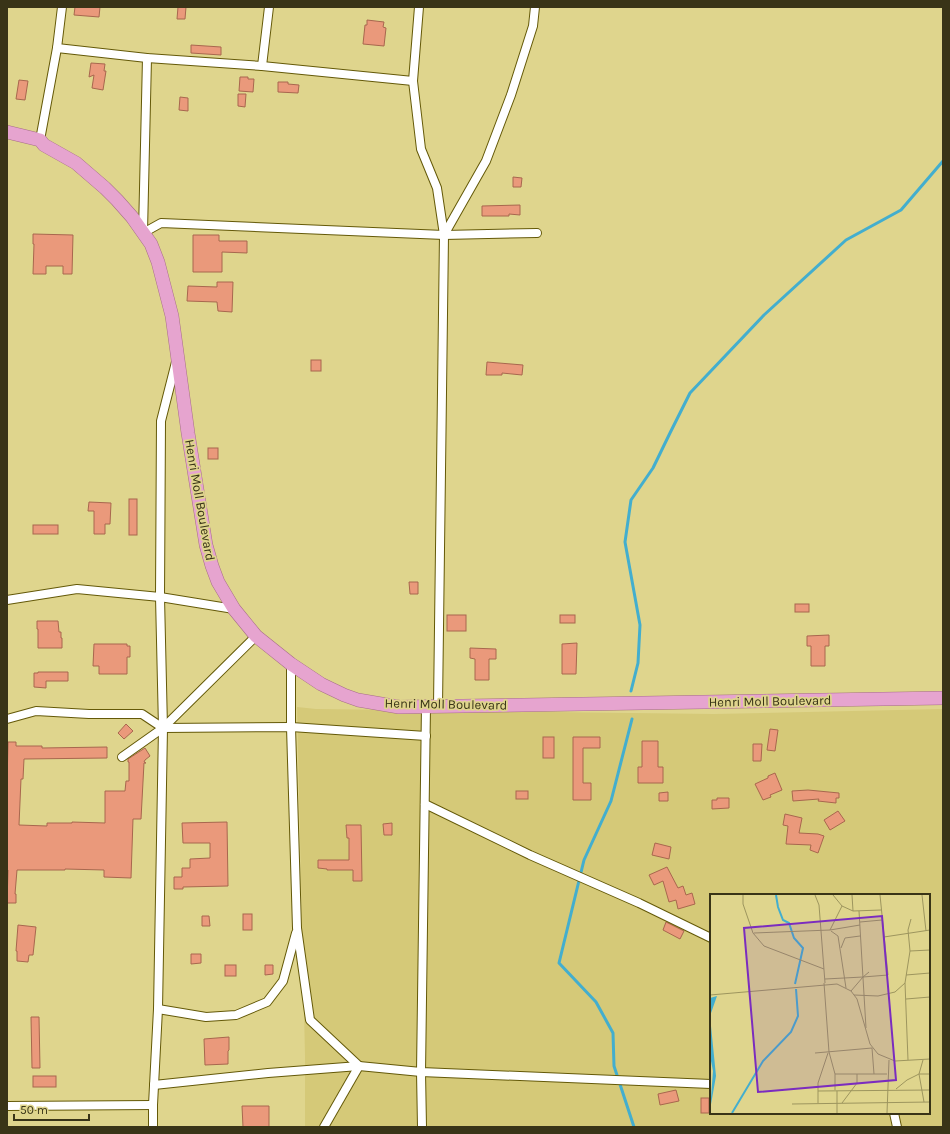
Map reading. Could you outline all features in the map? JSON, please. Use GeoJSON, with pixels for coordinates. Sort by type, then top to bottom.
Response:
{"type":"FeatureCollection","features":[{"type":"Feature","properties":{"kind":"highway","name":"Henri Moll Boulevard"},"geometry":{"type":"LineString","coordinates":[[7,132],[40,140],[44,145],[76,163],[105,188],[132,216],[151,244],[158,262],[172,316],[188,433],[206,545],[218,582],[234,609],[256,636],[291,664],[322,684],[358,700],[399,707],[943,698]]}},
{"type":"Feature","properties":{"kind":"street"},"geometry":{"type":"LineString","coordinates":[[40,140],[57,48],[62,7]]}},
{"type":"Feature","properties":{"kind":"street"},"geometry":{"type":"LineString","coordinates":[[262,66],[269,7]]}},
{"type":"Feature","properties":{"kind":"street"},"geometry":{"type":"LineString","coordinates":[[419,7],[413,81],[421,149],[437,188],[444,235],[432,706],[426,736],[421,1072],[422,1127]]}},
{"type":"Feature","properties":{"kind":"street"},"geometry":{"type":"LineString","coordinates":[[444,235],[486,161],[516,82],[533,26],[535,7]]}},
{"type":"Feature","properties":{"kind":"street"},"geometry":{"type":"LineString","coordinates":[[57,48],[147,58],[262,66],[413,81]]}},
{"type":"Feature","properties":{"kind":"street"},"geometry":{"type":"LineString","coordinates":[[143,233],[147,58]]}},
{"type":"Feature","properties":{"kind":"street"},"geometry":{"type":"LineString","coordinates":[[143,233],[161,223],[444,235],[537,233]]}},
{"type":"Feature","properties":{"kind":"street"},"geometry":{"type":"LineString","coordinates":[[153,1127],[158,1009],[162,728],[160,596],[161,421],[178,353]]}},
{"type":"Feature","properties":{"kind":"street"},"geometry":{"type":"LineString","coordinates":[[7,600],[77,589],[160,596],[234,609]]}},
{"type":"Feature","properties":{"kind":"street"},"geometry":{"type":"LineString","coordinates":[[122,757],[162,728],[256,636]]}},
{"type":"Feature","properties":{"kind":"street"},"geometry":{"type":"LineString","coordinates":[[291,664],[291,727],[297,928],[310,1020],[359,1066]]}},
{"type":"Feature","properties":{"kind":"street"},"geometry":{"type":"LineString","coordinates":[[7,719],[36,711],[89,714],[142,714],[162,728],[291,727],[426,736]]}},
{"type":"Feature","properties":{"kind":"street"},"geometry":{"type":"LineString","coordinates":[[425,804],[530,855],[639,903],[710,938]]}},
{"type":"Feature","properties":{"kind":"street"},"geometry":{"type":"LineString","coordinates":[[158,1009],[206,1017],[236,1015],[267,1002],[283,982],[297,928]]}},
{"type":"Feature","properties":{"kind":"street"},"geometry":{"type":"LineString","coordinates":[[324,1127],[359,1066]]}},
{"type":"Feature","properties":{"kind":"street"},"geometry":{"type":"LineString","coordinates":[[154,1086],[359,1066],[421,1072],[710,1084]]}},
{"type":"Feature","properties":{"kind":"street"},"geometry":{"type":"LineString","coordinates":[[7,1106],[153,1105]]}},
{"type":"Feature","properties":{"kind":"street"},"geometry":{"type":"LineString","coordinates":[[894,1114],[897,1127]]}},
{"type":"Feature","properties":{"kind":"shaded area"},"geometry":{"type":"Polygon","coordinates":[[[297,707],[316,709],[714,714],[943,709],[943,1127],[305,1127],[305,1055],[297,707]]]}},
{"type":"Feature","properties":{"kind":"building"},"geometry":{"type":"Polygon","coordinates":[[[75,7],[100,7],[99,17],[74,15],[75,7]]]}},
{"type":"Feature","properties":{"kind":"building"},"geometry":{"type":"Polygon","coordinates":[[[178,7],[186,7],[185,19],[177,19],[178,7]]]}},
{"type":"Feature","properties":{"kind":"building"},"geometry":{"type":"Polygon","coordinates":[[[367,20],[384,22],[383,27],[386,28],[384,46],[363,44],[367,20]]]}},
{"type":"Feature","properties":{"kind":"building"},"geometry":{"type":"Polygon","coordinates":[[[191,45],[221,47],[221,55],[191,53],[191,45]]]}},
{"type":"Feature","properties":{"kind":"building"},"geometry":{"type":"Polygon","coordinates":[[[91,63],[105,64],[104,71],[106,71],[103,90],[92,88],[94,75],[89,77],[91,63]]]}},
{"type":"Feature","properties":{"kind":"building"},"geometry":{"type":"Polygon","coordinates":[[[240,77],[254,79],[253,92],[239,91],[240,77]]]}},
{"type":"Feature","properties":{"kind":"building"},"geometry":{"type":"Polygon","coordinates":[[[19,80],[28,81],[25,100],[16,99],[19,80]]]}},
{"type":"Feature","properties":{"kind":"building"},"geometry":{"type":"Polygon","coordinates":[[[278,82],[288,82],[288,84],[299,85],[298,93],[278,92],[278,82]]]}},
{"type":"Feature","properties":{"kind":"building"},"geometry":{"type":"Polygon","coordinates":[[[238,94],[246,94],[245,107],[238,106],[238,94]]]}},
{"type":"Feature","properties":{"kind":"building"},"geometry":{"type":"Polygon","coordinates":[[[180,97],[188,98],[188,111],[179,110],[180,97]]]}},
{"type":"Feature","properties":{"kind":"building"},"geometry":{"type":"Polygon","coordinates":[[[513,177],[522,178],[521,187],[513,187],[513,177]]]}},
{"type":"Feature","properties":{"kind":"building"},"geometry":{"type":"Polygon","coordinates":[[[520,205],[520,215],[509,214],[509,216],[482,216],[482,206],[520,205]]]}},
{"type":"Feature","properties":{"kind":"building"},"geometry":{"type":"Polygon","coordinates":[[[33,234],[73,235],[72,274],[63,274],[63,266],[46,266],[46,274],[33,274],[33,234]]]}},
{"type":"Feature","properties":{"kind":"building"},"geometry":{"type":"Polygon","coordinates":[[[193,235],[219,235],[219,241],[247,241],[247,253],[222,252],[222,272],[193,272],[193,235]]]}},
{"type":"Feature","properties":{"kind":"building"},"geometry":{"type":"Polygon","coordinates":[[[217,282],[233,282],[232,312],[218,311],[217,302],[187,301],[188,286],[217,287],[217,282]]]}},
{"type":"Feature","properties":{"kind":"building"},"geometry":{"type":"Polygon","coordinates":[[[311,360],[321,360],[321,371],[311,371],[311,360]]]}},
{"type":"Feature","properties":{"kind":"building"},"geometry":{"type":"Polygon","coordinates":[[[487,362],[523,365],[522,375],[502,373],[502,375],[486,375],[487,362]]]}},
{"type":"Feature","properties":{"kind":"building"},"geometry":{"type":"Polygon","coordinates":[[[208,448],[218,448],[218,459],[208,459],[208,448]]]}},
{"type":"Feature","properties":{"kind":"building"},"geometry":{"type":"Polygon","coordinates":[[[129,499],[137,499],[137,535],[129,535],[129,499]]]}},
{"type":"Feature","properties":{"kind":"building"},"geometry":{"type":"Polygon","coordinates":[[[89,502],[111,503],[110,524],[105,524],[105,534],[94,534],[94,511],[88,511],[89,502]]]}},
{"type":"Feature","properties":{"kind":"building"},"geometry":{"type":"Polygon","coordinates":[[[33,525],[58,525],[58,534],[33,534],[33,525]]]}},
{"type":"Feature","properties":{"kind":"building"},"geometry":{"type":"Polygon","coordinates":[[[409,582],[418,582],[418,594],[410,594],[409,582]]]}},
{"type":"Feature","properties":{"kind":"building"},"geometry":{"type":"Polygon","coordinates":[[[795,604],[809,604],[809,612],[795,612],[795,604]]]}},
{"type":"Feature","properties":{"kind":"building"},"geometry":{"type":"Polygon","coordinates":[[[447,615],[466,615],[466,631],[447,631],[447,615]]]}},
{"type":"Feature","properties":{"kind":"building"},"geometry":{"type":"Polygon","coordinates":[[[560,615],[575,615],[575,623],[560,623],[560,615]]]}},
{"type":"Feature","properties":{"kind":"building"},"geometry":{"type":"Polygon","coordinates":[[[37,621],[58,621],[59,632],[61,632],[62,638],[62,648],[38,648],[37,621]]]}},
{"type":"Feature","properties":{"kind":"building"},"geometry":{"type":"Polygon","coordinates":[[[829,635],[829,646],[825,646],[825,666],[811,666],[811,646],[807,646],[807,636],[829,635]]]}},
{"type":"Feature","properties":{"kind":"building"},"geometry":{"type":"Polygon","coordinates":[[[577,643],[576,674],[562,674],[562,644],[577,643]]]}},
{"type":"Feature","properties":{"kind":"building"},"geometry":{"type":"Polygon","coordinates":[[[94,644],[127,644],[127,646],[130,646],[130,657],[127,657],[127,674],[99,674],[99,666],[93,666],[94,644]]]}},
{"type":"Feature","properties":{"kind":"building"},"geometry":{"type":"Polygon","coordinates":[[[470,648],[496,649],[496,659],[489,659],[489,680],[475,680],[475,659],[470,658],[470,648]]]}},
{"type":"Feature","properties":{"kind":"building"},"geometry":{"type":"Polygon","coordinates":[[[68,672],[68,681],[46,681],[46,688],[34,687],[34,673],[68,672]]]}},
{"type":"Feature","properties":{"kind":"building"},"geometry":{"type":"Polygon","coordinates":[[[126,724],[133,731],[124,739],[118,733],[126,724]]]}},
{"type":"Feature","properties":{"kind":"building"},"geometry":{"type":"Polygon","coordinates":[[[770,729],[778,730],[775,751],[767,750],[770,729]]]}},
{"type":"Feature","properties":{"kind":"building"},"geometry":{"type":"Polygon","coordinates":[[[543,737],[554,737],[554,758],[543,758],[543,737]]]}},
{"type":"Feature","properties":{"kind":"building"},"geometry":{"type":"Polygon","coordinates":[[[573,737],[600,737],[600,748],[583,748],[583,783],[591,783],[591,800],[573,800],[573,737]]]}},
{"type":"Feature","properties":{"kind":"building"},"geometry":{"type":"Polygon","coordinates":[[[642,741],[658,741],[658,767],[663,767],[663,783],[638,783],[638,767],[642,767],[642,741]]]}},
{"type":"Feature","properties":{"kind":"building"},"geometry":{"type":"Polygon","coordinates":[[[8,742],[16,742],[16,746],[42,746],[42,748],[107,747],[107,758],[24,759],[23,779],[21,779],[19,825],[47,826],[47,823],[72,822],[105,823],[105,791],[125,791],[126,781],[129,781],[128,759],[145,748],[150,756],[144,762],[146,763],[144,763],[141,819],[133,819],[131,878],[104,877],[104,870],[17,870],[15,894],[16,903],[7,903],[8,742]]]}},
{"type":"Feature","properties":{"kind":"building"},"geometry":{"type":"Polygon","coordinates":[[[753,744],[762,744],[761,761],[753,761],[753,744]]]}},
{"type":"Feature","properties":{"kind":"building"},"geometry":{"type":"Polygon","coordinates":[[[775,773],[782,790],[763,800],[755,784],[775,773]]]}},
{"type":"Feature","properties":{"kind":"building"},"geometry":{"type":"Polygon","coordinates":[[[808,790],[839,793],[839,798],[836,798],[836,803],[818,801],[819,799],[793,801],[792,791],[808,790]]]}},
{"type":"Feature","properties":{"kind":"building"},"geometry":{"type":"Polygon","coordinates":[[[516,791],[528,791],[528,799],[516,799],[516,791]]]}},
{"type":"Feature","properties":{"kind":"building"},"geometry":{"type":"Polygon","coordinates":[[[668,792],[668,801],[659,801],[659,793],[668,792]]]}},
{"type":"Feature","properties":{"kind":"building"},"geometry":{"type":"Polygon","coordinates":[[[717,798],[729,798],[729,808],[712,809],[712,800],[717,800],[717,798]]]}},
{"type":"Feature","properties":{"kind":"building"},"geometry":{"type":"Polygon","coordinates":[[[838,811],[845,821],[830,830],[824,820],[838,811]]]}},
{"type":"Feature","properties":{"kind":"building"},"geometry":{"type":"Polygon","coordinates":[[[785,814],[802,818],[799,833],[818,834],[824,836],[818,853],[810,850],[811,845],[786,844],[788,826],[783,825],[785,814]]]}},
{"type":"Feature","properties":{"kind":"building"},"geometry":{"type":"Polygon","coordinates":[[[227,822],[228,886],[183,887],[183,889],[174,889],[174,877],[182,877],[182,868],[190,868],[190,859],[210,858],[210,843],[183,843],[182,823],[227,822]]]}},
{"type":"Feature","properties":{"kind":"building"},"geometry":{"type":"Polygon","coordinates":[[[392,823],[392,835],[384,835],[383,824],[392,823]]]}},
{"type":"Feature","properties":{"kind":"building"},"geometry":{"type":"Polygon","coordinates":[[[346,825],[361,825],[362,881],[353,881],[353,870],[327,870],[318,868],[318,860],[349,860],[349,838],[347,838],[346,825]]]}},
{"type":"Feature","properties":{"kind":"building"},"geometry":{"type":"Polygon","coordinates":[[[655,843],[671,847],[669,859],[652,855],[655,843]]]}},
{"type":"Feature","properties":{"kind":"building"},"geometry":{"type":"Polygon","coordinates":[[[667,867],[678,888],[683,886],[686,895],[692,893],[695,904],[678,909],[676,900],[669,902],[663,881],[654,885],[649,875],[667,867]]]}},
{"type":"Feature","properties":{"kind":"building"},"geometry":{"type":"Polygon","coordinates":[[[243,914],[252,914],[252,930],[243,930],[243,914]]]}},
{"type":"Feature","properties":{"kind":"building"},"geometry":{"type":"Polygon","coordinates":[[[202,916],[209,916],[210,926],[202,926],[202,916]]]}},
{"type":"Feature","properties":{"kind":"building"},"geometry":{"type":"Polygon","coordinates":[[[666,922],[684,931],[680,939],[663,930],[666,922]]]}},
{"type":"Feature","properties":{"kind":"building"},"geometry":{"type":"Polygon","coordinates":[[[18,925],[36,927],[33,955],[29,955],[28,962],[17,961],[16,951],[18,925]]]}},
{"type":"Feature","properties":{"kind":"building"},"geometry":{"type":"Polygon","coordinates":[[[191,954],[201,954],[201,963],[191,964],[191,954]]]}},
{"type":"Feature","properties":{"kind":"building"},"geometry":{"type":"Polygon","coordinates":[[[225,965],[236,965],[236,976],[225,976],[225,965]]]}},
{"type":"Feature","properties":{"kind":"building"},"geometry":{"type":"Polygon","coordinates":[[[265,965],[273,965],[273,974],[265,975],[265,965]]]}},
{"type":"Feature","properties":{"kind":"building"},"geometry":{"type":"Polygon","coordinates":[[[31,1017],[39,1017],[40,1068],[32,1068],[31,1017]]]}},
{"type":"Feature","properties":{"kind":"building"},"geometry":{"type":"Polygon","coordinates":[[[229,1037],[228,1064],[205,1065],[204,1039],[229,1037]]]}},
{"type":"Feature","properties":{"kind":"building"},"geometry":{"type":"Polygon","coordinates":[[[33,1076],[56,1076],[56,1087],[33,1087],[33,1076]]]}},
{"type":"Feature","properties":{"kind":"building"},"geometry":{"type":"Polygon","coordinates":[[[676,1090],[679,1101],[660,1105],[658,1094],[676,1090]]]}},
{"type":"Feature","properties":{"kind":"building"},"geometry":{"type":"Polygon","coordinates":[[[701,1098],[709,1098],[709,1113],[701,1113],[701,1098]]]}},
{"type":"Feature","properties":{"kind":"building"},"geometry":{"type":"Polygon","coordinates":[[[242,1106],[269,1106],[269,1127],[243,1127],[242,1106]]]}},
{"type":"Feature","properties":{"kind":"waterway"},"geometry":{"type":"LineString","coordinates":[[631,691],[638,663],[640,625],[625,542],[631,500],[653,468],[690,393],[764,315],[846,240],[901,210],[943,161]]}},
{"type":"Feature","properties":{"kind":"waterway"},"geometry":{"type":"LineString","coordinates":[[632,719],[611,801],[584,860],[559,963],[596,1002],[613,1033],[614,1066],[634,1127]]}}]}
